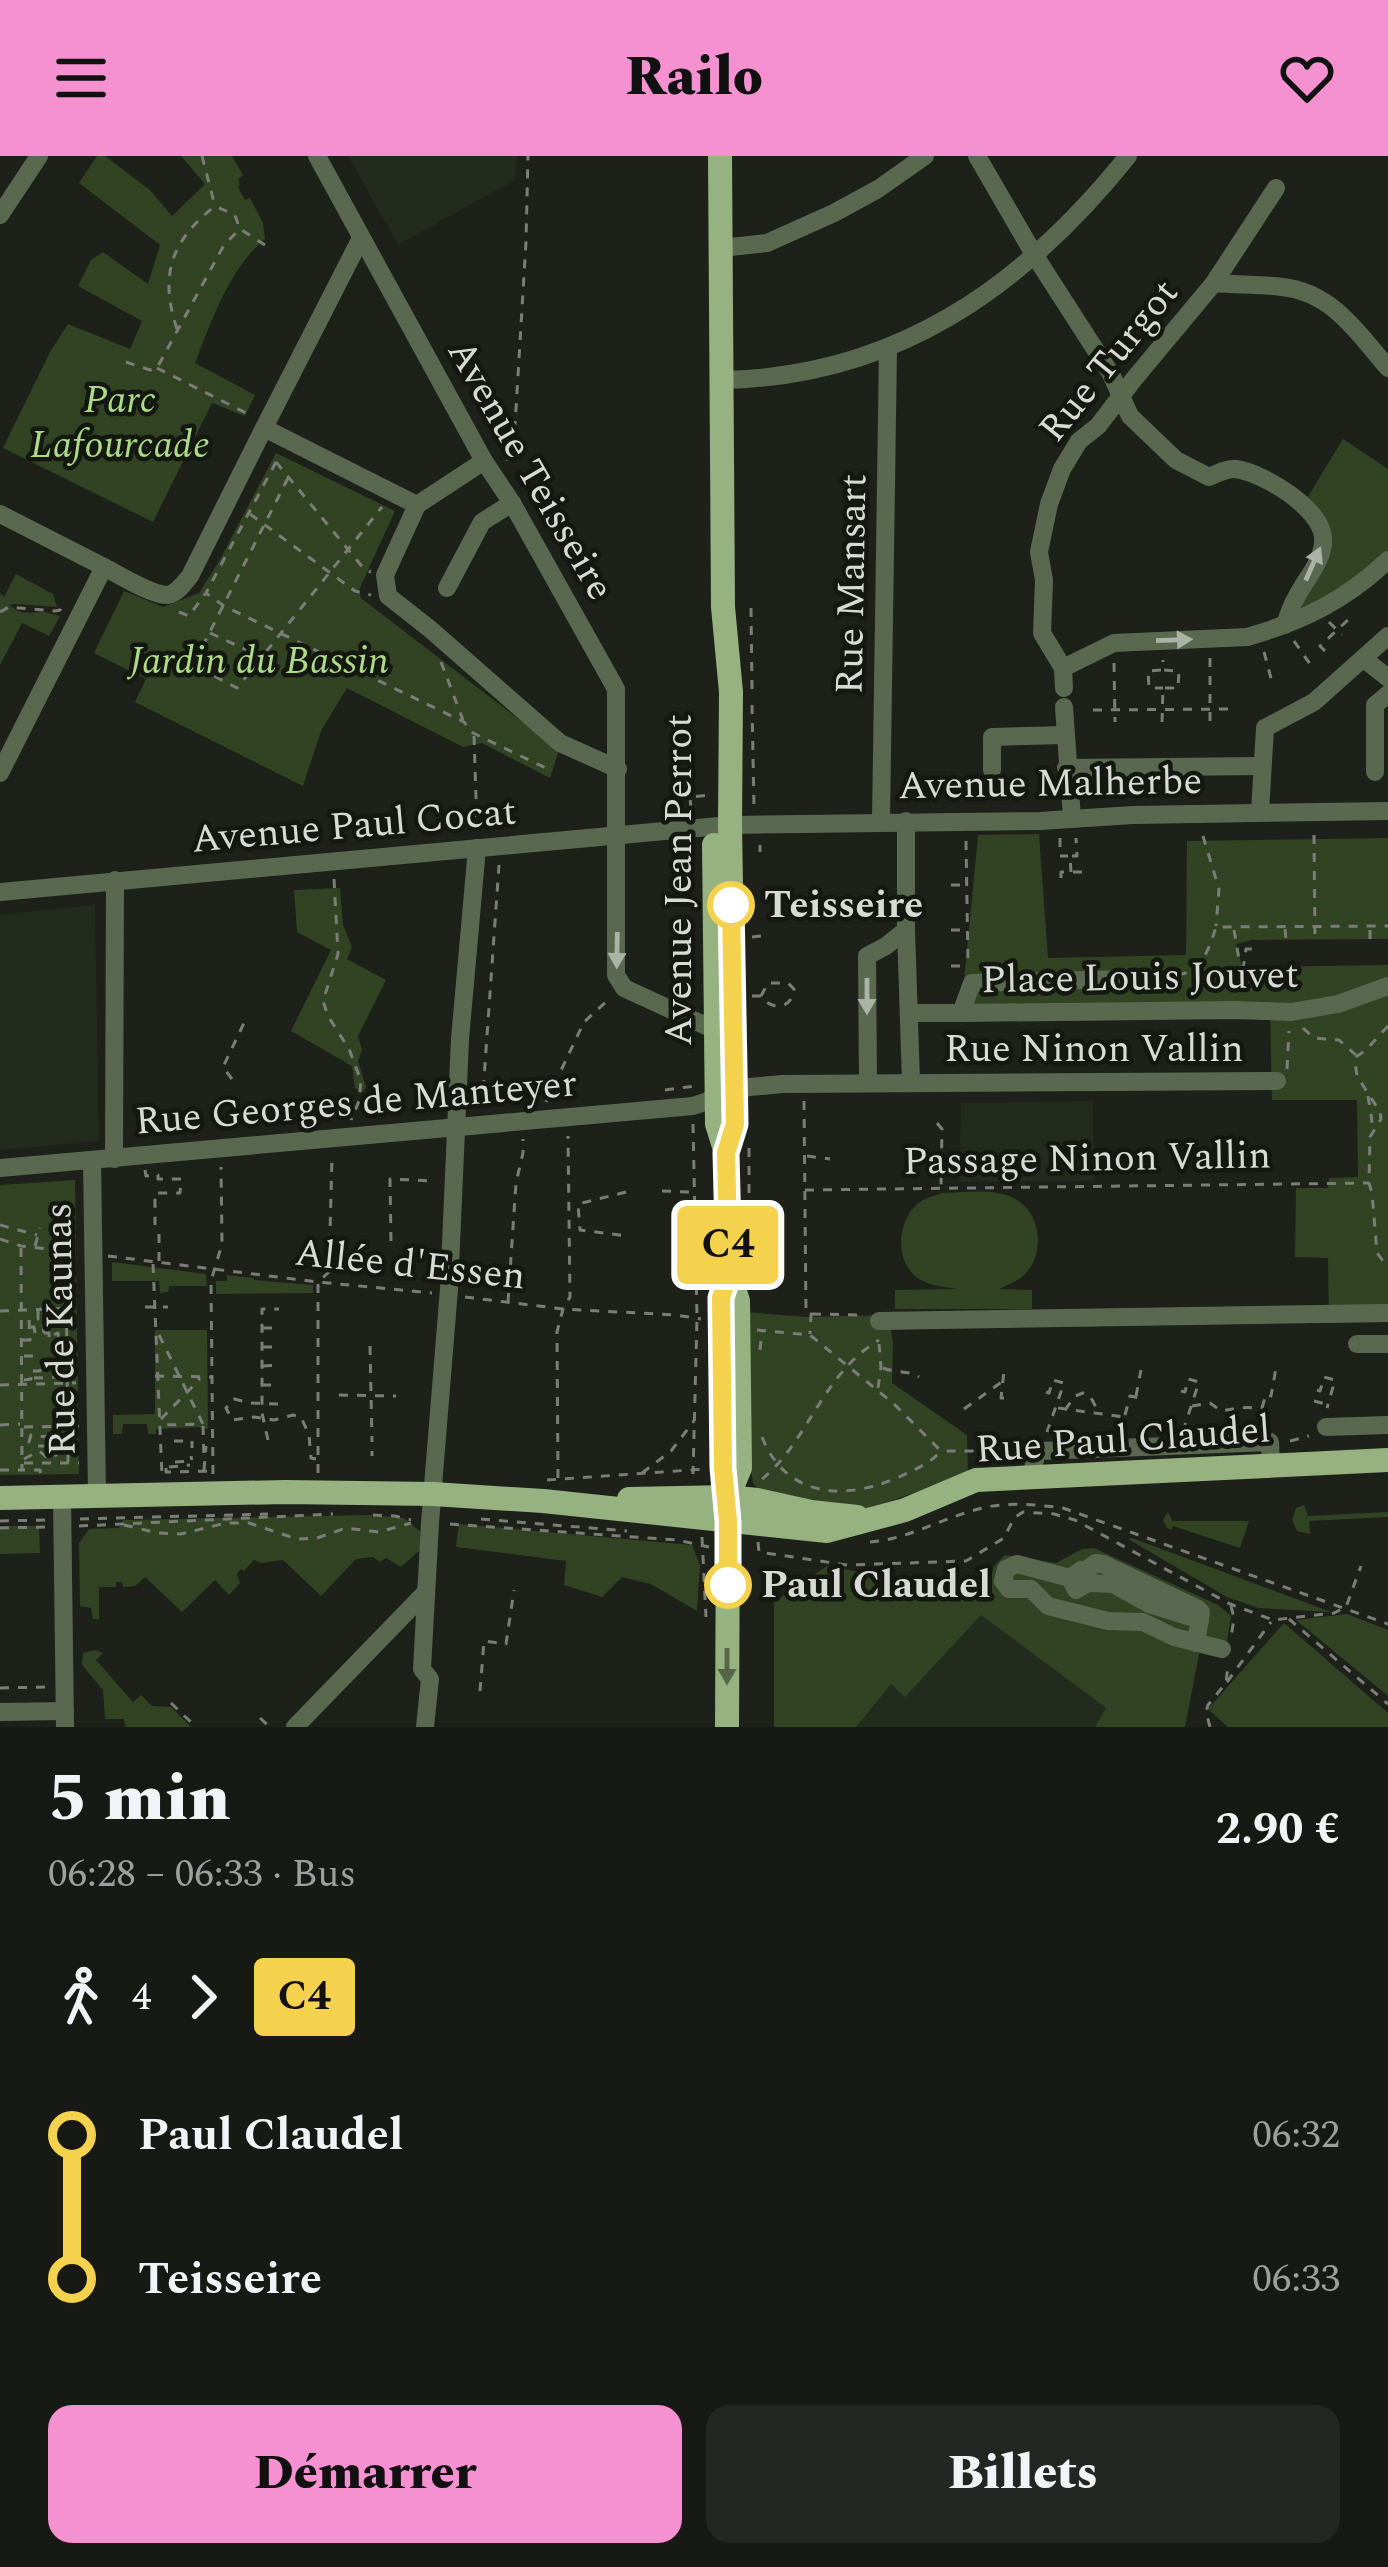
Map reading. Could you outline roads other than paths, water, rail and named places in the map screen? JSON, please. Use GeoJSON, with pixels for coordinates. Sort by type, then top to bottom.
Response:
{"type":"FeatureCollection","features":[{"type":"Feature","properties":{"kind":"main road","name":"Avenue Jean Perrot"},"geometry":{"type":"LineString","coordinates":[[714,1099],[733,825],[715,691],[723,607],[720,156]]}},
{"type":"Feature","properties":{"kind":"main road","name":"Avenue Jean Perrot"},"geometry":{"type":"LineString","coordinates":[[727,1727],[728,1509],[709,1320],[729,1273],[737,1150],[735,1124],[714,1099],[715,1030],[733,825]]}},
{"type":"Feature","properties":{"kind":"main road","name":"Avenue Jean Perrot"},"geometry":{"type":"LineString","coordinates":[[728,1509],[740,1468],[738,1301],[729,1273]]}},
{"type":"Feature","properties":{"kind":"main road","name":"Rue Paul Claudel"},"geometry":{"type":"LineString","coordinates":[[728,1509],[758,1500],[868,1518],[905,1510],[976,1480],[1036,1462],[1272,1448],[1388,1460]]}},
{"type":"Feature","properties":{"kind":"main road"},"geometry":{"type":"LineString","coordinates":[[0,1498],[97,1496],[210,1479],[317,1493],[728,1509]]}},
{"type":"Feature","properties":{"kind":"main road"},"geometry":{"type":"LineString","coordinates":[[543,1501],[696,1498],[728,1509]]}},
{"type":"Feature","properties":{"kind":"street"},"geometry":{"type":"LineString","coordinates":[[0,215],[39,156]]}},
{"type":"Feature","properties":{"kind":"street","name":"Avenue Teisseire"},"geometry":{"type":"LineString","coordinates":[[317,156],[616,689],[616,976],[624,988],[715,1030]]}},
{"type":"Feature","properties":{"kind":"street"},"geometry":{"type":"LineString","coordinates":[[721,248],[767,243],[834,213],[925,156]]}},
{"type":"Feature","properties":{"kind":"street"},"geometry":{"type":"LineString","coordinates":[[976,156],[1111,374],[1130,416],[1176,460],[1209,477],[1231,468],[1257,475],[1304,504],[1323,538],[1318,560],[1285,625]]}},
{"type":"Feature","properties":{"kind":"street"},"geometry":{"type":"LineString","coordinates":[[722,380],[766,379],[825,369],[888,349],[939,324],[1035,256],[1096,196],[1128,156]]}},
{"type":"Feature","properties":{"kind":"street","name":"Rue Turgot"},"geometry":{"type":"LineString","coordinates":[[1074,828],[1066,768],[1064,688],[1042,633],[1040,537],[1062,469],[1079,441],[1098,426],[1214,284],[1276,188]]}},
{"type":"Feature","properties":{"kind":"street"},"geometry":{"type":"LineString","coordinates":[[0,514],[157,593],[169,595],[180,589],[361,238]]}},
{"type":"Feature","properties":{"kind":"street","name":"Rue Turgot"},"geometry":{"type":"LineString","coordinates":[[1214,284],[1287,287],[1316,296],[1352,324],[1388,368]]}},
{"type":"Feature","properties":{"kind":"street","name":"Rue Mansart"},"geometry":{"type":"LineString","coordinates":[[881,821],[888,349]]}},
{"type":"Feature","properties":{"kind":"street"},"geometry":{"type":"LineString","coordinates":[[268,420],[284,438],[417,505]]}},
{"type":"Feature","properties":{"kind":"street"},"geometry":{"type":"LineString","coordinates":[[484,461],[417,505],[385,575],[388,596],[560,743],[618,770]]}},
{"type":"Feature","properties":{"kind":"street"},"geometry":{"type":"LineString","coordinates":[[447,588],[482,522],[512,502]]}},
{"type":"Feature","properties":{"kind":"street"},"geometry":{"type":"LineString","coordinates":[[1064,688],[1114,643],[1260,633],[1322,611],[1388,560]]}},
{"type":"Feature","properties":{"kind":"street"},"geometry":{"type":"LineString","coordinates":[[0,773],[104,567]]}},
{"type":"Feature","properties":{"kind":"street"},"geometry":{"type":"LineString","coordinates":[[1260,812],[1265,728],[1314,702],[1388,636]]}},
{"type":"Feature","properties":{"kind":"street"},"geometry":{"type":"LineString","coordinates":[[1364,659],[1388,678]]}},
{"type":"Feature","properties":{"kind":"street"},"geometry":{"type":"LineString","coordinates":[[1376,772],[1376,705],[1388,694]]}},
{"type":"Feature","properties":{"kind":"street"},"geometry":{"type":"LineString","coordinates":[[588,756],[618,731]]}},
{"type":"Feature","properties":{"kind":"street"},"geometry":{"type":"LineString","coordinates":[[992,770],[992,737],[1065,735]]}},
{"type":"Feature","properties":{"kind":"street"},"geometry":{"type":"LineString","coordinates":[[1066,768],[1261,766]]}},
{"type":"Feature","properties":{"kind":"street","name":"Avenue Malherbe"},"geometry":{"type":"LineString","coordinates":[[733,825],[906,821],[1074,828],[1260,812],[1388,811]]}},
{"type":"Feature","properties":{"kind":"street","name":"Rue Ninon Vallin"},"geometry":{"type":"LineString","coordinates":[[906,821],[910,1082]]}},
{"type":"Feature","properties":{"kind":"street","name":"Avenue Paul Cocat"},"geometry":{"type":"LineString","coordinates":[[0,892],[733,825]]}},
{"type":"Feature","properties":{"kind":"street"},"geometry":{"type":"LineString","coordinates":[[425,1727],[430,1679],[422,1669],[423,1494],[449,1295],[460,1039],[478,848]]}},
{"type":"Feature","properties":{"kind":"street","name":"Rue de Kaunas"},"geometry":{"type":"LineString","coordinates":[[114,1159],[115,880]]}},
{"type":"Feature","properties":{"kind":"street"},"geometry":{"type":"LineString","coordinates":[[868,1083],[867,956],[905,930]]}},
{"type":"Feature","properties":{"kind":"street","name":"Place Louis Jouvet"},"geometry":{"type":"LineString","coordinates":[[961,1013],[972,983],[1128,979]]}},
{"type":"Feature","properties":{"kind":"street","name":"Place Louis Jouvet"},"geometry":{"type":"LineString","coordinates":[[909,1013],[1282,1011],[1338,1004],[1388,986]]}},
{"type":"Feature","properties":{"kind":"street","name":"Rue Ninon Vallin"},"geometry":{"type":"LineString","coordinates":[[714,1099],[783,1084],[1277,1081]]}},
{"type":"Feature","properties":{"kind":"street","name":"Rue Georges de Manteyer"},"geometry":{"type":"LineString","coordinates":[[0,1168],[567,1117],[714,1099]]}},
{"type":"Feature","properties":{"kind":"street","name":"Rue de Kaunas"},"geometry":{"type":"LineString","coordinates":[[92,1160],[97,1496]]}},
{"type":"Feature","properties":{"kind":"street"},"geometry":{"type":"LineString","coordinates":[[879,1322],[1388,1313]]}},
{"type":"Feature","properties":{"kind":"street"},"geometry":{"type":"LineString","coordinates":[[1357,1345],[1388,1344]]}},
{"type":"Feature","properties":{"kind":"street"},"geometry":{"type":"LineString","coordinates":[[1326,1427],[1388,1425]]}},
{"type":"Feature","properties":{"kind":"street"},"geometry":{"type":"LineString","coordinates":[[1036,1462],[1121,1448],[1272,1448]]}},
{"type":"Feature","properties":{"kind":"street"},"geometry":{"type":"LineString","coordinates":[[0,1712],[65,1719],[62,1497]]}},
{"type":"Feature","properties":{"kind":"street"},"geometry":{"type":"LineString","coordinates":[[1072,1612],[1079,1581],[1096,1563],[1167,1612],[1174,1637],[1222,1649]]}},
{"type":"Feature","properties":{"kind":"street"},"geometry":{"type":"LineString","coordinates":[[1079,1581],[1018,1564],[1006,1569],[1003,1581],[1010,1589],[1031,1589],[1048,1606],[1108,1621],[1143,1622],[1167,1612],[1198,1610],[1196,1643]]}},
{"type":"Feature","properties":{"kind":"street"},"geometry":{"type":"LineString","coordinates":[[1116,1578],[1133,1595],[1167,1612]]}},
{"type":"Feature","properties":{"kind":"street"},"geometry":{"type":"LineString","coordinates":[[295,1727],[425,1593]]}},
{"type":"Feature","properties":{"kind":"street"},"geometry":{"type":"LineString","coordinates":[[1125,1620],[1133,1595]]}},
{"type":"Feature","properties":{"kind":"place","name":"Teisseire"},"geometry":{"type":"Point","coordinates":[731,905]}},
{"type":"Feature","properties":{"kind":"place","name":"Paul Claudel"},"geometry":{"type":"Point","coordinates":[728,1585]}},
{"type":"Feature","properties":{"kind":"park label","name":"Parc Lafourcade"},"geometry":{"type":"Point","coordinates":[120,422]}},
{"type":"Feature","properties":{"kind":"park label","name":"Jardin du Bassin"},"geometry":{"type":"Point","coordinates":[259,661]}}]}
